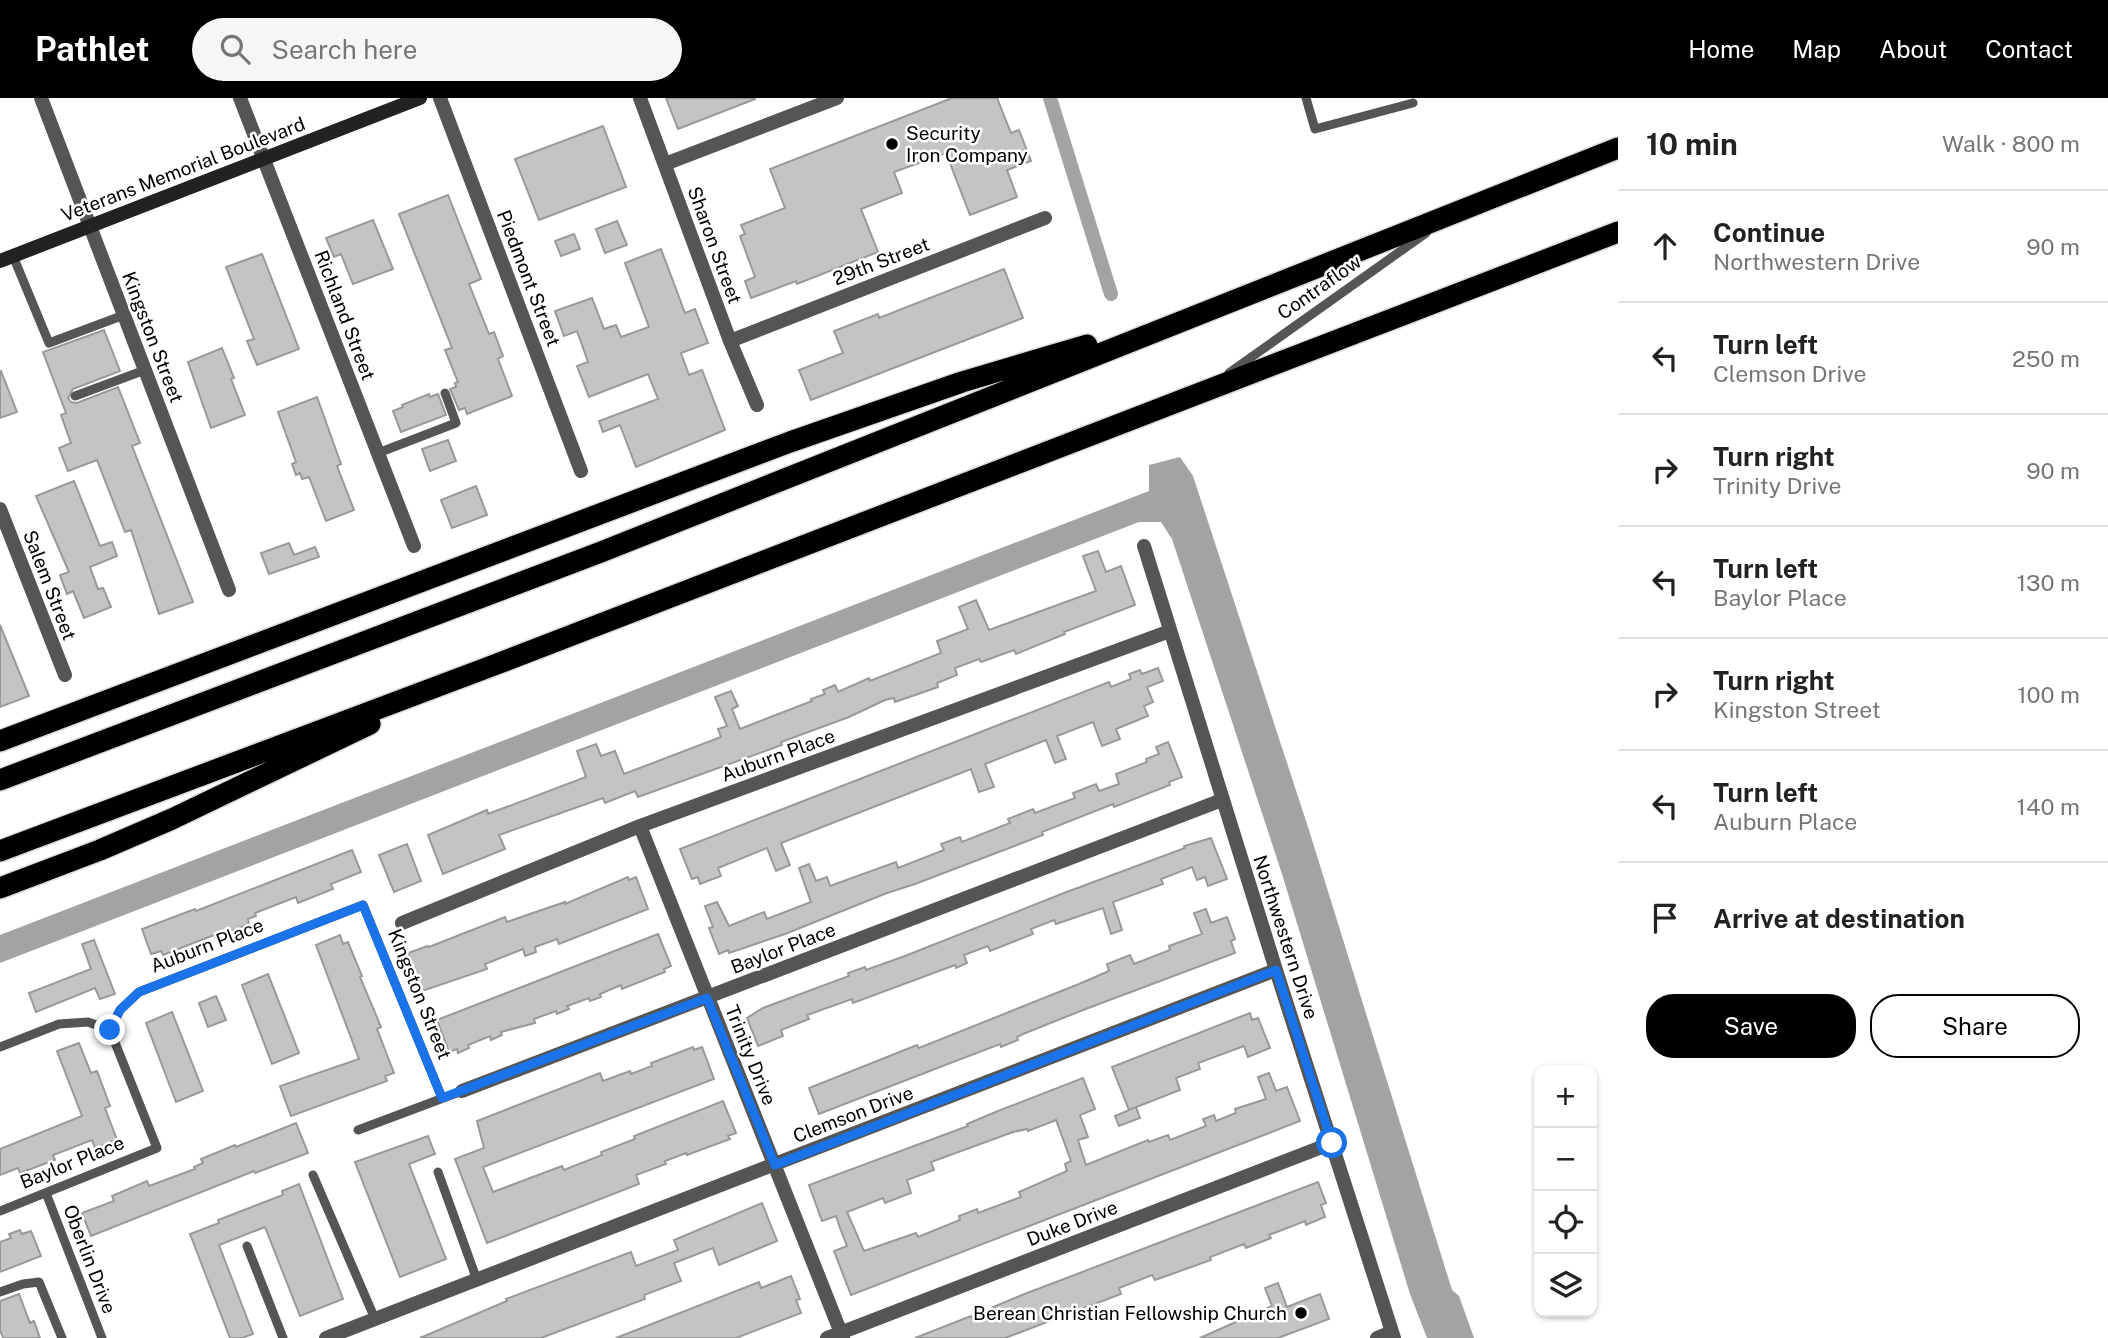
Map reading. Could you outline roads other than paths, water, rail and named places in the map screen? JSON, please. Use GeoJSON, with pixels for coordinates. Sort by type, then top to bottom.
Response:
{"type":"FeatureCollection","features":[{"type":"Feature","properties":{"kind":"highway"},"geometry":{"type":"LineString","coordinates":[[0,780],[601,552],[1618,148]]}},
{"type":"Feature","properties":{"kind":"highway"},"geometry":{"type":"LineString","coordinates":[[0,851],[489,667],[1618,232]]}},
{"type":"Feature","properties":{"kind":"highway"},"geometry":{"type":"LineString","coordinates":[[0,741],[790,442],[962,382],[1214,308]]}},
{"type":"Feature","properties":{"kind":"highway"},"geometry":{"type":"LineString","coordinates":[[0,888],[172,819],[489,667]]}},
{"type":"Feature","properties":{"kind":"street","name":"Kingston Street"},"geometry":{"type":"LineString","coordinates":[[41,98],[229,590]]}},
{"type":"Feature","properties":{"kind":"street","name":"Richland Street"},"geometry":{"type":"LineString","coordinates":[[240,98],[414,546]]}},
{"type":"Feature","properties":{"kind":"street","name":"Veterans Memorial Boulevard"},"geometry":{"type":"LineString","coordinates":[[7,258],[420,98]]}},
{"type":"Feature","properties":{"kind":"street","name":"Piedmont Street"},"geometry":{"type":"LineString","coordinates":[[440,98],[581,471]]}},
{"type":"Feature","properties":{"kind":"street","name":"Sharon Street"},"geometry":{"type":"LineString","coordinates":[[640,98],[730,341],[757,405]]}},
{"type":"Feature","properties":{"kind":"street"},"geometry":{"type":"LineString","coordinates":[[665,164],[807,103],[837,98]]}},
{"type":"Feature","properties":{"kind":"street","name":"29th Street"},"geometry":{"type":"LineString","coordinates":[[730,341],[1045,218]]}},
{"type":"Feature","properties":{"kind":"street","name":"Salem Street"},"geometry":{"type":"LineString","coordinates":[[0,509],[65,676]]}},
{"type":"Feature","properties":{"kind":"street","name":"Northwestern Drive"},"geometry":{"type":"LineString","coordinates":[[1144,546],[1393,1335]]}},
{"type":"Feature","properties":{"kind":"street","name":"Auburn Place"},"geometry":{"type":"LineString","coordinates":[[402,922],[640,826],[1170,631]]}},
{"type":"Feature","properties":{"kind":"street","name":"Baylor Place"},"geometry":{"type":"LineString","coordinates":[[462,1091],[1222,800]]}},
{"type":"Feature","properties":{"kind":"street","name":"Trinity Drive"},"geometry":{"type":"LineString","coordinates":[[640,826],[842,1335]]}},
{"type":"Feature","properties":{"kind":"street","name":"Clemson Drive"},"geometry":{"type":"LineString","coordinates":[[326,1338],[1276,970]]}},
{"type":"Feature","properties":{"kind":"street","name":"Duke Drive"},"geometry":{"type":"LineString","coordinates":[[827,1338],[842,1335],[1332,1143]]}},
{"type":"Feature","properties":{"kind":"street"},"geometry":{"type":"LineString","coordinates":[[1377,1338],[1393,1335]]}},
{"type":"Feature","properties":{"kind":"lane"},"geometry":{"type":"LineString","coordinates":[[1306,98],[1315,129],[1413,103]]}},
{"type":"Feature","properties":{"kind":"lane","name":"Contraflow"},"geometry":{"type":"LineString","coordinates":[[1205,390],[1454,213]]}},
{"type":"Feature","properties":{"kind":"lane"},"geometry":{"type":"LineString","coordinates":[[7,258],[50,343],[124,315]]}},
{"type":"Feature","properties":{"kind":"lane"},"geometry":{"type":"LineString","coordinates":[[75,396],[145,370]]}},
{"type":"Feature","properties":{"kind":"lane"},"geometry":{"type":"LineString","coordinates":[[378,453],[456,423],[444,393]]}},
{"type":"Feature","properties":{"kind":"lane","name":"Auburn Place"},"geometry":{"type":"LineString","coordinates":[[110,1030],[120,1010],[139,992],[363,905]]}},
{"type":"Feature","properties":{"kind":"lane","name":"Kingston Street"},"geometry":{"type":"LineString","coordinates":[[363,905],[442,1098]]}},
{"type":"Feature","properties":{"kind":"lane"},"geometry":{"type":"LineString","coordinates":[[0,1047],[59,1024],[88,1022],[110,1030]]}},
{"type":"Feature","properties":{"kind":"lane","name":"Baylor Place"},"geometry":{"type":"LineString","coordinates":[[0,1211],[157,1148],[110,1030]]}},
{"type":"Feature","properties":{"kind":"lane","name":"Baylor Place"},"geometry":{"type":"LineString","coordinates":[[358,1130],[462,1091]]}},
{"type":"Feature","properties":{"kind":"lane"},"geometry":{"type":"LineString","coordinates":[[438,1172],[477,1280]]}},
{"type":"Feature","properties":{"kind":"lane"},"geometry":{"type":"LineString","coordinates":[[313,1175],[375,1319]]}},
{"type":"Feature","properties":{"kind":"lane","name":"Oberlin Drive"},"geometry":{"type":"LineString","coordinates":[[46,1192],[102,1338]]}},
{"type":"Feature","properties":{"kind":"lane"},"geometry":{"type":"LineString","coordinates":[[247,1247],[283,1338]]}},
{"type":"Feature","properties":{"kind":"lane"},"geometry":{"type":"LineString","coordinates":[[0,1292],[39,1282],[62,1338]]}},
{"type":"Feature","properties":{"kind":"waterway"},"geometry":{"type":"LineString","coordinates":[[1050,98],[1111,294]]}},
{"type":"Feature","properties":{"kind":"place","name":"Security Iron Company"},"geometry":{"type":"Point","coordinates":[892,144]}},
{"type":"Feature","properties":{"kind":"place","name":"Berean Christian Fellowship Church"},"geometry":{"type":"Point","coordinates":[1301,1313]}}]}
